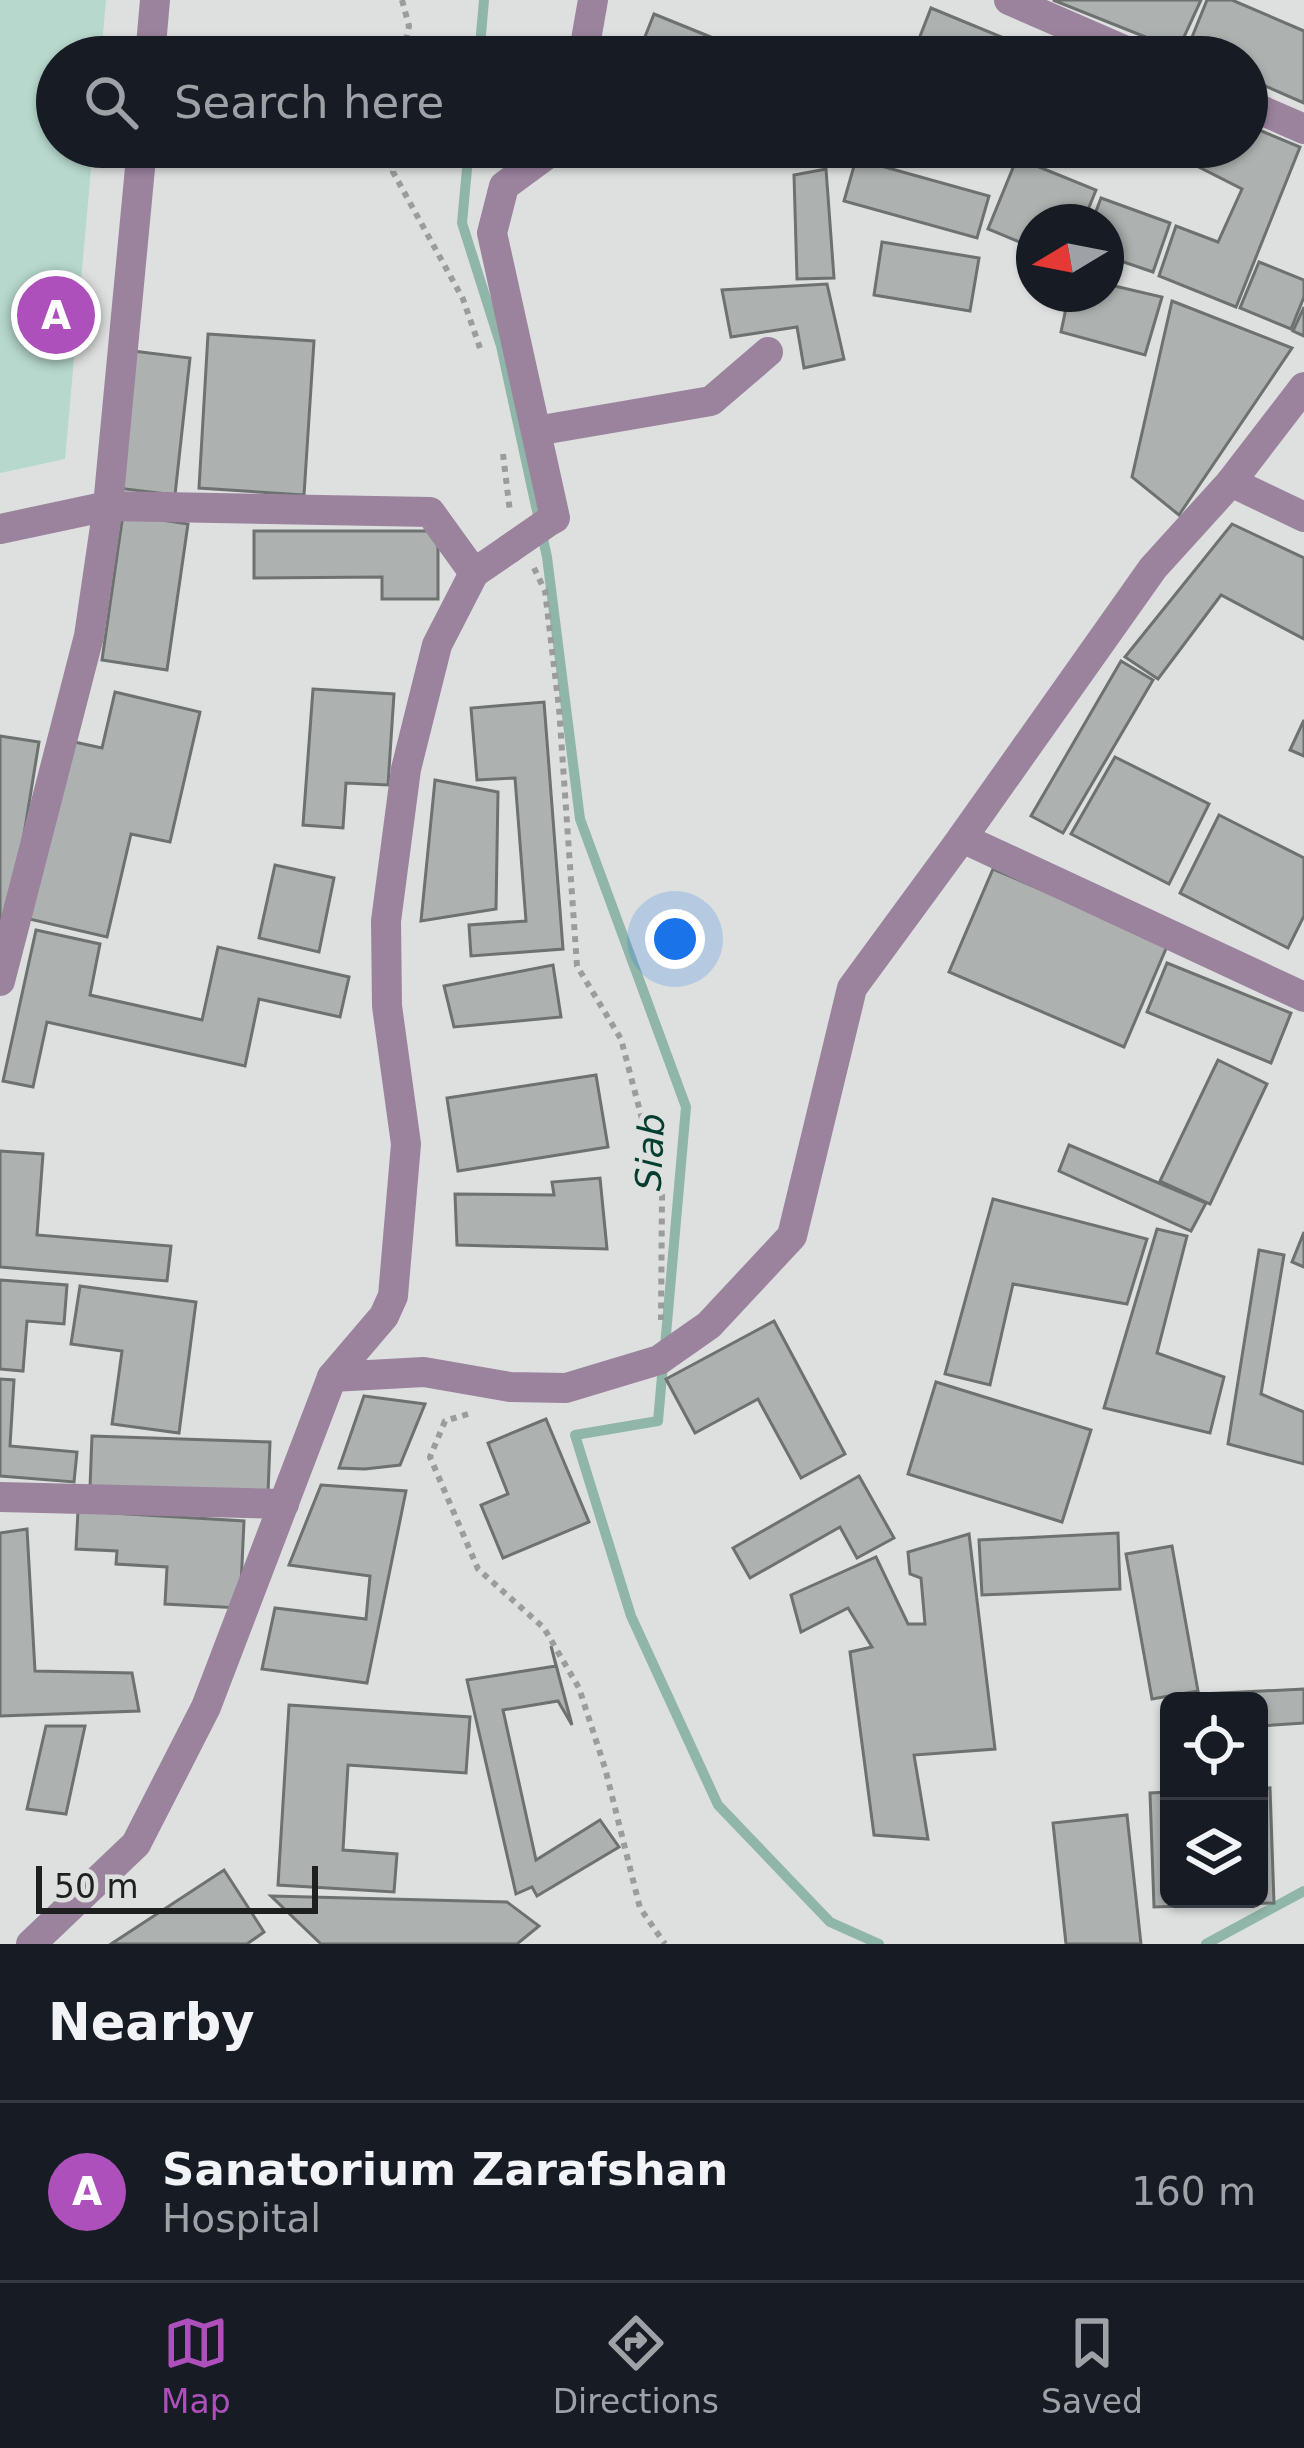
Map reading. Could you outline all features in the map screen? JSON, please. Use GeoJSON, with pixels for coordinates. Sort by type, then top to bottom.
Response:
{"type":"FeatureCollection","features":[{"type":"Feature","properties":{"kind":"street"},"geometry":{"type":"LineString","coordinates":[[152,36],[155,0]]}},
{"type":"Feature","properties":{"kind":"street"},"geometry":{"type":"LineString","coordinates":[[587,36],[593,0]]}},
{"type":"Feature","properties":{"kind":"street"},"geometry":{"type":"LineString","coordinates":[[1009,0],[1091,36]]}},
{"type":"Feature","properties":{"kind":"street"},"geometry":{"type":"LineString","coordinates":[[1268,113],[1304,129]]}},
{"type":"Feature","properties":{"kind":"street"},"geometry":{"type":"LineString","coordinates":[[0,981],[89,636],[108,506],[140,168]]}},
{"type":"Feature","properties":{"kind":"street"},"geometry":{"type":"LineString","coordinates":[[32,1944],[136,1844],[206,1707],[332,1377],[384,1316],[393,1296],[406,1144],[387,1006],[386,921],[406,769],[437,645],[474,573],[555,518],[491,233],[504,186],[528,168]]}},
{"type":"Feature","properties":{"kind":"street"},"geometry":{"type":"LineString","coordinates":[[536,430],[711,401],[768,352]]}},
{"type":"Feature","properties":{"kind":"street"},"geometry":{"type":"LineString","coordinates":[[332,1377],[424,1372],[510,1387],[566,1388],[656,1361],[709,1325],[792,1236],[852,988],[1153,568],[1231,482],[1304,387]]}},
{"type":"Feature","properties":{"kind":"street"},"geometry":{"type":"LineString","coordinates":[[1231,482],[1304,518]]}},
{"type":"Feature","properties":{"kind":"street"},"geometry":{"type":"LineString","coordinates":[[0,529],[108,506],[430,512],[474,573]]}},
{"type":"Feature","properties":{"kind":"street"},"geometry":{"type":"LineString","coordinates":[[962,838],[1304,997]]}},
{"type":"Feature","properties":{"kind":"street"},"geometry":{"type":"LineString","coordinates":[[0,1497],[284,1504]]}},
{"type":"Feature","properties":{"kind":"path"},"geometry":{"type":"LineString","coordinates":[[402,0],[407,36]]}},
{"type":"Feature","properties":{"kind":"path"},"geometry":{"type":"LineString","coordinates":[[393,168],[463,299],[485,365]]}},
{"type":"Feature","properties":{"kind":"path"},"geometry":{"type":"LineString","coordinates":[[502,433],[506,503],[517,542],[544,592],[559,708],[577,966],[622,1039],[662,1196],[661,1325],[656,1361]]}},
{"type":"Feature","properties":{"kind":"path"},"geometry":{"type":"LineString","coordinates":[[480,1411],[445,1421],[430,1457],[478,1569],[544,1628],[579,1688],[640,1908],[664,1944]]}},
{"type":"Feature","properties":{"kind":"green space"},"geometry":{"type":"Polygon","coordinates":[[[0,0],[106,0],[103,36],[36,36],[36,168],[91,168],[65,459],[0,473],[0,0]]]}},
{"type":"Feature","properties":{"kind":"building"},"geometry":{"type":"Polygon","coordinates":[[[1053,0],[1201,0],[1184,36],[1143,36],[1053,0]]]}},
{"type":"Feature","properties":{"kind":"building"},"geometry":{"type":"Polygon","coordinates":[[[1207,0],[1232,0],[1304,31],[1304,103],[1268,87],[1268,36],[1192,36],[1207,0]]]}},
{"type":"Feature","properties":{"kind":"building"},"geometry":{"type":"Polygon","coordinates":[[[931,8],[999,36],[920,36],[931,8]]]}},
{"type":"Feature","properties":{"kind":"building"},"geometry":{"type":"Polygon","coordinates":[[[654,14],[708,36],[645,36],[654,14]]]}},
{"type":"Feature","properties":{"kind":"building"},"geometry":{"type":"Polygon","coordinates":[[[1268,134],[1300,147],[1236,307],[1159,276],[1176,226],[1218,242],[1242,189],[1201,168],[1268,168],[1268,134]]]}},
{"type":"Feature","properties":{"kind":"building"},"geometry":{"type":"Polygon","coordinates":[[[853,168],[888,168],[989,196],[977,238],[844,201],[853,168]]]}},
{"type":"Feature","properties":{"kind":"building"},"geometry":{"type":"Polygon","coordinates":[[[1013,168],[1042,168],[1096,190],[1090,204],[1016,204],[1016,241],[988,229],[1013,168]]]}},
{"type":"Feature","properties":{"kind":"building"},"geometry":{"type":"Polygon","coordinates":[[[826,169],[834,278],[797,279],[794,175],[826,169]]]}},
{"type":"Feature","properties":{"kind":"building"},"geometry":{"type":"Polygon","coordinates":[[[1124,206],[1170,223],[1153,272],[1124,262],[1124,206]]]}},
{"type":"Feature","properties":{"kind":"building"},"geometry":{"type":"Polygon","coordinates":[[[882,242],[979,258],[970,311],[874,295],[882,242]]]}},
{"type":"Feature","properties":{"kind":"building"},"geometry":{"type":"Polygon","coordinates":[[[1259,262],[1304,280],[1304,297],[1291,329],[1240,308],[1259,262]]]}},
{"type":"Feature","properties":{"kind":"building"},"geometry":{"type":"Polygon","coordinates":[[[827,284],[844,359],[804,368],[797,327],[731,337],[722,290],[827,284]]]}},
{"type":"Feature","properties":{"kind":"building"},"geometry":{"type":"Polygon","coordinates":[[[1124,288],[1162,297],[1145,355],[1061,332],[1065,312],[1124,312],[1124,288]]]}},
{"type":"Feature","properties":{"kind":"building"},"geometry":{"type":"Polygon","coordinates":[[[1172,301],[1292,348],[1179,515],[1132,477],[1172,301]]]}},
{"type":"Feature","properties":{"kind":"building"},"geometry":{"type":"Polygon","coordinates":[[[1304,307],[1304,336],[1293,331],[1304,307]]]}},
{"type":"Feature","properties":{"kind":"building"},"geometry":{"type":"Polygon","coordinates":[[[208,334],[314,341],[304,495],[199,488],[208,334]]]}},
{"type":"Feature","properties":{"kind":"building"},"geometry":{"type":"Polygon","coordinates":[[[133,351],[190,358],[175,495],[117,488],[133,351]]]}},
{"type":"Feature","properties":{"kind":"building"},"geometry":{"type":"Polygon","coordinates":[[[123,514],[188,524],[167,670],[102,660],[123,514]]]}},
{"type":"Feature","properties":{"kind":"building"},"geometry":{"type":"Polygon","coordinates":[[[1232,524],[1304,558],[1304,639],[1221,595],[1158,679],[1125,657],[1232,524]]]}},
{"type":"Feature","properties":{"kind":"building"},"geometry":{"type":"Polygon","coordinates":[[[254,531],[438,531],[438,599],[382,599],[382,577],[254,578],[254,531]]]}},
{"type":"Feature","properties":{"kind":"building"},"geometry":{"type":"Polygon","coordinates":[[[1121,661],[1153,680],[1063,833],[1031,816],[1121,661]]]}},
{"type":"Feature","properties":{"kind":"building"},"geometry":{"type":"Polygon","coordinates":[[[313,689],[394,694],[388,785],[346,783],[343,828],[303,825],[313,689]]]}},
{"type":"Feature","properties":{"kind":"building"},"geometry":{"type":"Polygon","coordinates":[[[115,692],[200,712],[170,842],[131,834],[107,937],[29,919],[70,741],[102,748],[115,692]]]}},
{"type":"Feature","properties":{"kind":"building"},"geometry":{"type":"Polygon","coordinates":[[[544,702],[563,949],[471,956],[469,925],[526,921],[515,778],[477,780],[471,708],[544,702]]]}},
{"type":"Feature","properties":{"kind":"building"},"geometry":{"type":"Polygon","coordinates":[[[1304,720],[1304,756],[1290,750],[1304,720]]]}},
{"type":"Feature","properties":{"kind":"building"},"geometry":{"type":"Polygon","coordinates":[[[0,736],[39,742],[9,927],[0,925],[0,736]]]}},
{"type":"Feature","properties":{"kind":"building"},"geometry":{"type":"Polygon","coordinates":[[[1115,757],[1209,804],[1169,884],[1071,834],[1115,757]]]}},
{"type":"Feature","properties":{"kind":"building"},"geometry":{"type":"Polygon","coordinates":[[[435,780],[498,792],[496,909],[421,921],[435,780]]]}},
{"type":"Feature","properties":{"kind":"building"},"geometry":{"type":"Polygon","coordinates":[[[1219,815],[1304,858],[1304,916],[1288,948],[1180,893],[1219,815]]]}},
{"type":"Feature","properties":{"kind":"building"},"geometry":{"type":"Polygon","coordinates":[[[275,865],[334,878],[319,952],[259,938],[275,865]]]}},
{"type":"Feature","properties":{"kind":"building"},"geometry":{"type":"Polygon","coordinates":[[[993,869],[1168,944],[1124,1047],[949,972],[993,869]]]}},
{"type":"Feature","properties":{"kind":"building"},"geometry":{"type":"Polygon","coordinates":[[[36,930],[100,944],[90,995],[202,1020],[218,947],[349,977],[340,1017],[259,999],[245,1066],[47,1022],[33,1087],[3,1081],[36,930]]]}},
{"type":"Feature","properties":{"kind":"building"},"geometry":{"type":"Polygon","coordinates":[[[1167,963],[1291,1013],[1271,1063],[1147,1012],[1167,963]]]}},
{"type":"Feature","properties":{"kind":"building"},"geometry":{"type":"Polygon","coordinates":[[[553,965],[561,1017],[454,1027],[444,986],[553,965]]]}},
{"type":"Feature","properties":{"kind":"building"},"geometry":{"type":"Polygon","coordinates":[[[1218,1060],[1267,1084],[1210,1204],[1160,1181],[1218,1060]]]}},
{"type":"Feature","properties":{"kind":"building"},"geometry":{"type":"Polygon","coordinates":[[[596,1075],[608,1147],[458,1171],[447,1098],[596,1075]]]}},
{"type":"Feature","properties":{"kind":"building"},"geometry":{"type":"Polygon","coordinates":[[[1069,1145],[1206,1203],[1191,1231],[1059,1171],[1069,1145]]]}},
{"type":"Feature","properties":{"kind":"building"},"geometry":{"type":"Polygon","coordinates":[[[0,1151],[43,1154],[37,1235],[171,1246],[167,1281],[0,1267],[0,1151]]]}},
{"type":"Feature","properties":{"kind":"building"},"geometry":{"type":"Polygon","coordinates":[[[600,1178],[607,1249],[457,1245],[455,1194],[554,1195],[552,1182],[600,1178]]]}},
{"type":"Feature","properties":{"kind":"building"},"geometry":{"type":"Polygon","coordinates":[[[993,1199],[1147,1239],[1127,1304],[1013,1284],[990,1385],[945,1374],[993,1199]]]}},
{"type":"Feature","properties":{"kind":"building"},"geometry":{"type":"Polygon","coordinates":[[[1157,1229],[1187,1236],[1157,1353],[1224,1377],[1210,1433],[1104,1408],[1157,1229]]]}},
{"type":"Feature","properties":{"kind":"building"},"geometry":{"type":"Polygon","coordinates":[[[1304,1232],[1304,1267],[1292,1262],[1304,1232]]]}},
{"type":"Feature","properties":{"kind":"building"},"geometry":{"type":"Polygon","coordinates":[[[1259,1250],[1284,1255],[1261,1394],[1304,1412],[1304,1464],[1228,1444],[1259,1250]]]}},
{"type":"Feature","properties":{"kind":"building"},"geometry":{"type":"Polygon","coordinates":[[[0,1280],[67,1285],[64,1324],[27,1321],[23,1371],[0,1369],[0,1280]]]}},
{"type":"Feature","properties":{"kind":"building"},"geometry":{"type":"Polygon","coordinates":[[[80,1286],[196,1302],[179,1433],[112,1424],[122,1351],[71,1344],[80,1286]]]}},
{"type":"Feature","properties":{"kind":"building"},"geometry":{"type":"Polygon","coordinates":[[[774,1321],[845,1454],[801,1478],[758,1399],[695,1433],[666,1379],[774,1321]]]}},
{"type":"Feature","properties":{"kind":"building"},"geometry":{"type":"Polygon","coordinates":[[[0,1379],[14,1380],[10,1446],[77,1452],[74,1482],[0,1476],[0,1379]]]}},
{"type":"Feature","properties":{"kind":"building"},"geometry":{"type":"Polygon","coordinates":[[[936,1382],[1091,1430],[1062,1522],[908,1474],[936,1382]]]}},
{"type":"Feature","properties":{"kind":"building"},"geometry":{"type":"Polygon","coordinates":[[[364,1396],[425,1404],[400,1465],[339,1468],[364,1396]]]}},
{"type":"Feature","properties":{"kind":"building"},"geometry":{"type":"Polygon","coordinates":[[[546,1419],[589,1522],[503,1558],[481,1505],[508,1494],[488,1443],[546,1419]]]}},
{"type":"Feature","properties":{"kind":"building"},"geometry":{"type":"Polygon","coordinates":[[[92,1436],[270,1442],[268,1493],[90,1487],[92,1436]]]}},
{"type":"Feature","properties":{"kind":"building"},"geometry":{"type":"Polygon","coordinates":[[[859,1476],[894,1538],[857,1558],[840,1527],[750,1578],[733,1548],[859,1476]]]}},
{"type":"Feature","properties":{"kind":"building"},"geometry":{"type":"Polygon","coordinates":[[[321,1485],[406,1491],[367,1683],[262,1669],[275,1608],[366,1619],[370,1576],[289,1565],[321,1485]]]}},
{"type":"Feature","properties":{"kind":"building"},"geometry":{"type":"Polygon","coordinates":[[[78,1511],[244,1521],[240,1608],[165,1604],[167,1567],[116,1564],[117,1551],[76,1549],[78,1511]]]}},
{"type":"Feature","properties":{"kind":"building"},"geometry":{"type":"Polygon","coordinates":[[[27,1529],[35,1671],[132,1673],[139,1711],[0,1716],[0,1533],[27,1529]]]}},
{"type":"Feature","properties":{"kind":"building"},"geometry":{"type":"Polygon","coordinates":[[[1118,1533],[1120,1589],[982,1595],[979,1540],[1118,1533]]]}},
{"type":"Feature","properties":{"kind":"building"},"geometry":{"type":"Polygon","coordinates":[[[969,1534],[995,1749],[914,1755],[928,1839],[874,1835],[850,1652],[872,1647],[848,1608],[801,1632],[791,1595],[876,1557],[908,1624],[925,1624],[921,1578],[910,1574],[908,1552],[969,1534]]]}},
{"type":"Feature","properties":{"kind":"building"},"geometry":{"type":"Polygon","coordinates":[[[1172,1546],[1198,1691],[1160,1692],[1160,1698],[1152,1699],[1126,1554],[1172,1546]]]}},
{"type":"Feature","properties":{"kind":"building"},"geometry":{"type":"Polygon","coordinates":[[[551,1646],[572,1725],[558,1701],[503,1710],[536,1860],[600,1820],[619,1847],[537,1896],[532,1887],[516,1894],[467,1680],[556,1666],[551,1646]]]}},
{"type":"Feature","properties":{"kind":"building"},"geometry":{"type":"Polygon","coordinates":[[[1304,1689],[1304,1723],[1268,1725],[1268,1692],[1243,1692],[1304,1689]]]}},
{"type":"Feature","properties":{"kind":"building"},"geometry":{"type":"Polygon","coordinates":[[[289,1705],[470,1717],[466,1773],[348,1765],[343,1850],[397,1854],[394,1892],[278,1885],[289,1705]]]}},
{"type":"Feature","properties":{"kind":"building"},"geometry":{"type":"Polygon","coordinates":[[[46,1726],[85,1726],[66,1814],[27,1809],[46,1726]]]}},
{"type":"Feature","properties":{"kind":"building"},"geometry":{"type":"Polygon","coordinates":[[[1268,1788],[1274,1903],[1268,1903],[1268,1800],[1268,1788]]]}},
{"type":"Feature","properties":{"kind":"building"},"geometry":{"type":"Polygon","coordinates":[[[1160,1792],[1160,1907],[1154,1907],[1150,1793],[1160,1792]]]}},
{"type":"Feature","properties":{"kind":"building"},"geometry":{"type":"Polygon","coordinates":[[[1127,1815],[1141,1944],[1066,1944],[1053,1823],[1127,1815]]]}},
{"type":"Feature","properties":{"kind":"building"},"geometry":{"type":"Polygon","coordinates":[[[224,1870],[264,1932],[247,1944],[111,1944],[224,1870]]]}},
{"type":"Feature","properties":{"kind":"building"},"geometry":{"type":"Polygon","coordinates":[[[271,1896],[507,1902],[539,1926],[517,1944],[321,1944],[271,1896]]]}},
{"type":"Feature","properties":{"kind":"waterway","name":"Siab"},"geometry":{"type":"LineString","coordinates":[[481,36],[484,0]]}},
{"type":"Feature","properties":{"kind":"waterway","name":"Siab"},"geometry":{"type":"LineString","coordinates":[[467,168],[462,223],[501,346],[547,557],[580,819],[686,1107],[665,1346]]}},
{"type":"Feature","properties":{"kind":"waterway","name":"Siab"},"geometry":{"type":"LineString","coordinates":[[663,1365],[658,1421],[575,1435],[631,1616],[718,1805],[830,1922],[879,1944]]}},
{"type":"Feature","properties":{"kind":"waterway","name":"Siab"},"geometry":{"type":"LineString","coordinates":[[1206,1944],[1304,1891]]}},
{"type":"Feature","properties":{"kind":"place","name":"Sanatorium Zarafshan"},"geometry":{"type":"Point","coordinates":[56,315]}}]}
